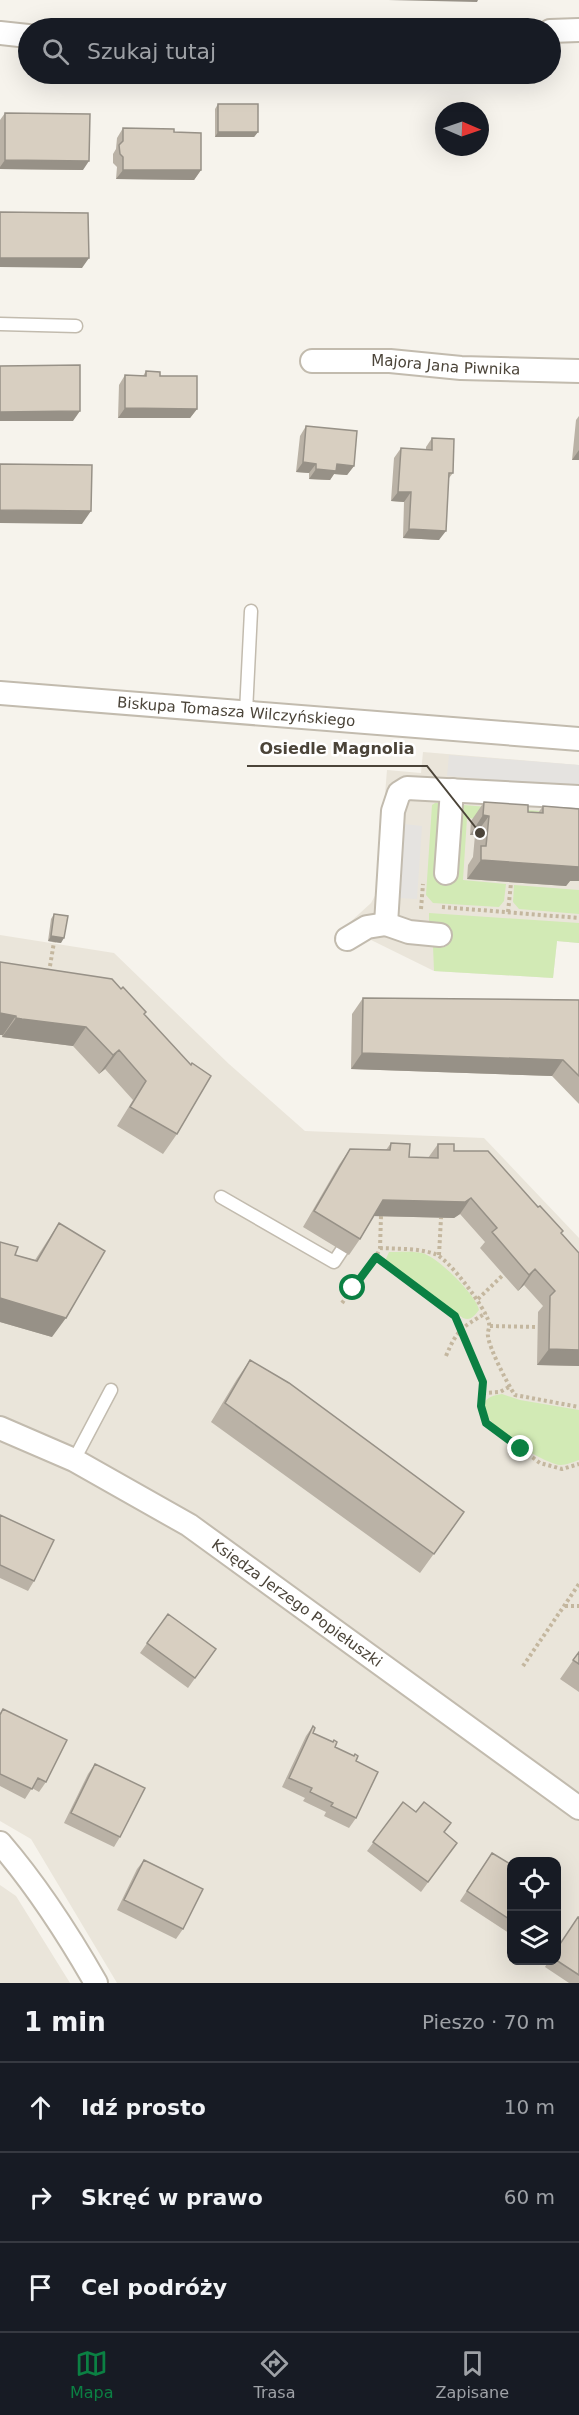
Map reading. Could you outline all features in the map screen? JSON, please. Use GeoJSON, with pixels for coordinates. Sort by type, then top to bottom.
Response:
{"type":"FeatureCollection","features":[{"type":"Feature","properties":{"kind":"street"},"geometry":{"type":"LineString","coordinates":[[561,31],[579,30]]}},
{"type":"Feature","properties":{"kind":"street"},"geometry":{"type":"LineString","coordinates":[[0,33],[18,35]]}},
{"type":"Feature","properties":{"kind":"street","name":"Majora Jana Piwnika"},"geometry":{"type":"LineString","coordinates":[[312,361],[390,361],[462,368],[579,371]]}},
{"type":"Feature","properties":{"kind":"street","name":"Biskupa Tomasza Wilczyńskiego"},"geometry":{"type":"LineString","coordinates":[[0,693],[579,739]]}},
{"type":"Feature","properties":{"kind":"street"},"geometry":{"type":"LineString","coordinates":[[386,924],[393,811],[399,793],[407,788],[579,797]]}},
{"type":"Feature","properties":{"kind":"street"},"geometry":{"type":"LineString","coordinates":[[446,873],[452,790]]}},
{"type":"Feature","properties":{"kind":"street"},"geometry":{"type":"LineString","coordinates":[[347,939],[368,927],[386,924],[409,932],[440,935]]}},
{"type":"Feature","properties":{"kind":"street","name":"Księdza Jerzego Popiełuszki"},"geometry":{"type":"LineString","coordinates":[[0,1428],[74,1460],[135,1492],[189,1525],[579,1808]]}},
{"type":"Feature","properties":{"kind":"street"},"geometry":{"type":"LineString","coordinates":[[0,1843],[26,1874],[75,1946],[96,1983]]}},
{"type":"Feature","properties":{"kind":"lane"},"geometry":{"type":"LineString","coordinates":[[0,324],[76,326]]}},
{"type":"Feature","properties":{"kind":"lane"},"geometry":{"type":"LineString","coordinates":[[246,712],[252,611]]}},
{"type":"Feature","properties":{"kind":"lane"},"geometry":{"type":"LineString","coordinates":[[220,1197],[334,1262],[342,1250]]}},
{"type":"Feature","properties":{"kind":"lane"},"geometry":{"type":"LineString","coordinates":[[74,1460],[111,1390]]}},
{"type":"Feature","properties":{"kind":"path"},"geometry":{"type":"LineString","coordinates":[[508,912],[511,883]]}},
{"type":"Feature","properties":{"kind":"path"},"geometry":{"type":"LineString","coordinates":[[421,906],[579,918]]}},
{"type":"Feature","properties":{"kind":"path"},"geometry":{"type":"LineString","coordinates":[[49,972],[54,942]]}},
{"type":"Feature","properties":{"kind":"path"},"geometry":{"type":"LineString","coordinates":[[342,1303],[376,1257],[380,1248],[381,1216]]}},
{"type":"Feature","properties":{"kind":"path"},"geometry":{"type":"LineString","coordinates":[[439,1255],[441,1218]]}},
{"type":"Feature","properties":{"kind":"path"},"geometry":{"type":"LineString","coordinates":[[380,1248],[423,1251],[439,1255],[478,1299],[486,1313],[490,1326],[487,1335],[509,1387],[515,1395],[579,1407]]}},
{"type":"Feature","properties":{"kind":"path"},"geometry":{"type":"LineString","coordinates":[[376,1257],[455,1316],[483,1382],[481,1406],[486,1423],[540,1463],[562,1469],[579,1464]]}},
{"type":"Feature","properties":{"kind":"path"},"geometry":{"type":"LineString","coordinates":[[478,1299],[504,1274]]}},
{"type":"Feature","properties":{"kind":"path"},"geometry":{"type":"LineString","coordinates":[[446,1356],[454,1336],[461,1328],[486,1313]]}},
{"type":"Feature","properties":{"kind":"path"},"geometry":{"type":"LineString","coordinates":[[490,1326],[538,1327]]}},
{"type":"Feature","properties":{"kind":"path"},"geometry":{"type":"LineString","coordinates":[[483,1394],[500,1392],[509,1387]]}},
{"type":"Feature","properties":{"kind":"path"},"geometry":{"type":"LineString","coordinates":[[523,1666],[579,1584]]}},
{"type":"Feature","properties":{"kind":"path"},"geometry":{"type":"LineString","coordinates":[[564,1606],[579,1606]]}},
{"type":"Feature","properties":{"kind":"shaded area"},"geometry":{"type":"Polygon","coordinates":[[[423,752],[579,765],[579,943],[557,941],[553,978],[434,971],[367,938],[349,949],[336,935],[371,903],[377,892],[387,770],[421,773],[423,752]]]}},
{"type":"Feature","properties":{"kind":"shaded area"},"geometry":{"type":"Polygon","coordinates":[[[449,755],[579,765],[579,787],[447,776],[449,755]]]}},
{"type":"Feature","properties":{"kind":"shaded area"},"geometry":{"type":"Polygon","coordinates":[[[404,824],[422,826],[417,899],[398,898],[404,824]]]}},
{"type":"Feature","properties":{"kind":"shaded area"},"geometry":{"type":"Polygon","coordinates":[[[0,935],[114,953],[229,1064],[305,1131],[484,1138],[579,1238],[579,1983],[117,1983],[31,1839],[0,1821],[0,935]]]}},
{"type":"Feature","properties":{"kind":"shaded area"},"geometry":{"type":"Polygon","coordinates":[[[0,1885],[16,1896],[70,1983],[0,1983],[0,1885]]]}},
{"type":"Feature","properties":{"kind":"green space"},"geometry":{"type":"Polygon","coordinates":[[[439,803],[434,877],[458,878],[463,805],[579,814],[579,827],[467,818],[463,880],[506,884],[504,901],[499,907],[433,903],[426,895],[432,805],[439,803]]]}},
{"type":"Feature","properties":{"kind":"green space"},"geometry":{"type":"Polygon","coordinates":[[[514,885],[579,890],[579,914],[519,909],[513,902],[514,885]]]}},
{"type":"Feature","properties":{"kind":"green space"},"geometry":{"type":"Polygon","coordinates":[[[429,913],[579,923],[579,943],[557,941],[553,978],[434,971],[433,946],[446,947],[448,928],[429,926],[429,913]]]}},
{"type":"Feature","properties":{"kind":"green space"},"geometry":{"type":"Polygon","coordinates":[[[389,1252],[418,1252],[437,1261],[464,1287],[479,1310],[470,1318],[463,1318],[385,1261],[389,1252]]]}},
{"type":"Feature","properties":{"kind":"green space"},"geometry":{"type":"Polygon","coordinates":[[[502,1394],[520,1400],[579,1410],[579,1460],[563,1465],[551,1462],[519,1445],[503,1432],[490,1420],[484,1408],[487,1399],[502,1394]]]}},
{"type":"Feature","properties":{"kind":"building"},"geometry":{"type":"Polygon","coordinates":[[[218,104],[258,104],[258,132],[218,132],[218,104]]]}},
{"type":"Feature","properties":{"kind":"building"},"geometry":{"type":"Polygon","coordinates":[[[5,113],[90,114],[89,161],[5,160],[5,113]]]}},
{"type":"Feature","properties":{"kind":"building"},"geometry":{"type":"Polygon","coordinates":[[[123,128],[174,129],[174,132],[201,133],[201,170],[123,170],[123,157],[120,154],[119,145],[123,141],[123,128]]]}},
{"type":"Feature","properties":{"kind":"building"},"geometry":{"type":"Polygon","coordinates":[[[0,212],[88,213],[89,258],[0,258],[0,212]]]}},
{"type":"Feature","properties":{"kind":"building"},"geometry":{"type":"Polygon","coordinates":[[[80,365],[80,411],[0,412],[0,366],[80,365]]]}},
{"type":"Feature","properties":{"kind":"building"},"geometry":{"type":"Polygon","coordinates":[[[146,371],[160,372],[160,376],[197,376],[197,409],[125,408],[125,375],[146,376],[146,371]]]}},
{"type":"Feature","properties":{"kind":"building"},"geometry":{"type":"Polygon","coordinates":[[[306,426],[357,431],[354,466],[337,464],[336,471],[316,469],[316,464],[303,462],[306,426]]]}},
{"type":"Feature","properties":{"kind":"building"},"geometry":{"type":"Polygon","coordinates":[[[432,438],[454,439],[453,473],[449,473],[446,531],[409,529],[411,492],[398,492],[401,448],[432,450],[432,438]]]}},
{"type":"Feature","properties":{"kind":"building"},"geometry":{"type":"Polygon","coordinates":[[[0,464],[92,465],[91,511],[0,510],[0,464]]]}},
{"type":"Feature","properties":{"kind":"building"},"geometry":{"type":"Polygon","coordinates":[[[484,802],[528,805],[528,812],[543,813],[543,806],[579,809],[579,867],[481,860],[481,846],[486,846],[489,816],[483,815],[484,802]]]}},
{"type":"Feature","properties":{"kind":"building"},"geometry":{"type":"Polygon","coordinates":[[[54,914],[68,916],[64,938],[51,936],[54,914]]]}},
{"type":"Feature","properties":{"kind":"building"},"geometry":{"type":"Polygon","coordinates":[[[0,962],[112,979],[121,989],[123,987],[146,1012],[144,1014],[191,1065],[192,1063],[211,1076],[177,1134],[130,1107],[146,1081],[119,1050],[113,1055],[86,1027],[22,1019],[0,1013],[0,962]]]}},
{"type":"Feature","properties":{"kind":"building"},"geometry":{"type":"Polygon","coordinates":[[[363,998],[579,1000],[579,1076],[563,1060],[362,1053],[363,998]]]}},
{"type":"Feature","properties":{"kind":"building"},"geometry":{"type":"Polygon","coordinates":[[[391,1143],[410,1144],[409,1157],[438,1158],[438,1144],[454,1144],[454,1151],[488,1151],[538,1207],[540,1206],[563,1231],[561,1233],[579,1253],[579,1350],[549,1349],[550,1296],[555,1291],[535,1269],[529,1275],[492,1232],[497,1228],[471,1198],[465,1202],[383,1200],[360,1239],[314,1211],[350,1149],[390,1150],[391,1143]]]}},
{"type":"Feature","properties":{"kind":"building"},"geometry":{"type":"Polygon","coordinates":[[[59,1223],[105,1251],[66,1318],[0,1298],[0,1242],[18,1247],[15,1255],[37,1261],[59,1223]]]}},
{"type":"Feature","properties":{"kind":"building"},"geometry":{"type":"Polygon","coordinates":[[[250,1360],[289,1383],[464,1512],[434,1554],[225,1403],[250,1360]]]}},
{"type":"Feature","properties":{"kind":"building"},"geometry":{"type":"Polygon","coordinates":[[[0,1515],[54,1540],[34,1581],[0,1565],[0,1515]]]}},
{"type":"Feature","properties":{"kind":"building"},"geometry":{"type":"Polygon","coordinates":[[[168,1614],[216,1649],[195,1678],[147,1643],[168,1614]]]}},
{"type":"Feature","properties":{"kind":"building"},"geometry":{"type":"Polygon","coordinates":[[[579,1652],[579,1664],[573,1660],[579,1652]]]}},
{"type":"Feature","properties":{"kind":"building"},"geometry":{"type":"Polygon","coordinates":[[[3,1709],[67,1740],[46,1782],[38,1778],[32,1789],[0,1774],[0,1715],[3,1709]]]}},
{"type":"Feature","properties":{"kind":"building"},"geometry":{"type":"Polygon","coordinates":[[[313,1726],[315,1728],[313,1733],[333,1742],[334,1740],[337,1742],[335,1747],[354,1756],[355,1754],[358,1756],[356,1761],[378,1772],[356,1818],[331,1806],[333,1803],[310,1792],[312,1788],[289,1778],[313,1726]]]}},
{"type":"Feature","properties":{"kind":"building"},"geometry":{"type":"Polygon","coordinates":[[[95,1764],[145,1788],[120,1837],[71,1813],[95,1764]]]}},
{"type":"Feature","properties":{"kind":"building"},"geometry":{"type":"Polygon","coordinates":[[[403,1802],[416,1812],[424,1802],[451,1823],[444,1832],[457,1843],[428,1882],[373,1842],[403,1802]]]}},
{"type":"Feature","properties":{"kind":"building"},"geometry":{"type":"Polygon","coordinates":[[[492,1853],[507,1862],[507,1918],[467,1891],[492,1853]]]}},
{"type":"Feature","properties":{"kind":"building"},"geometry":{"type":"Polygon","coordinates":[[[144,1860],[203,1889],[183,1929],[124,1900],[144,1860]]]}},
{"type":"Feature","properties":{"kind":"building"},"geometry":{"type":"Polygon","coordinates":[[[579,1917],[579,1975],[561,1963],[561,1942],[579,1917]]]}},
{"type":"Feature","properties":{"kind":"place","name":"Osiedle Magnolia"},"geometry":{"type":"Point","coordinates":[480,833]}},
{"type":"Feature","properties":{"kind":"route"},"geometry":{"type":"LineString","coordinates":[[353,1288],[376,1257],[455,1316],[483,1382],[481,1406],[486,1423],[521,1449]]}}]}
